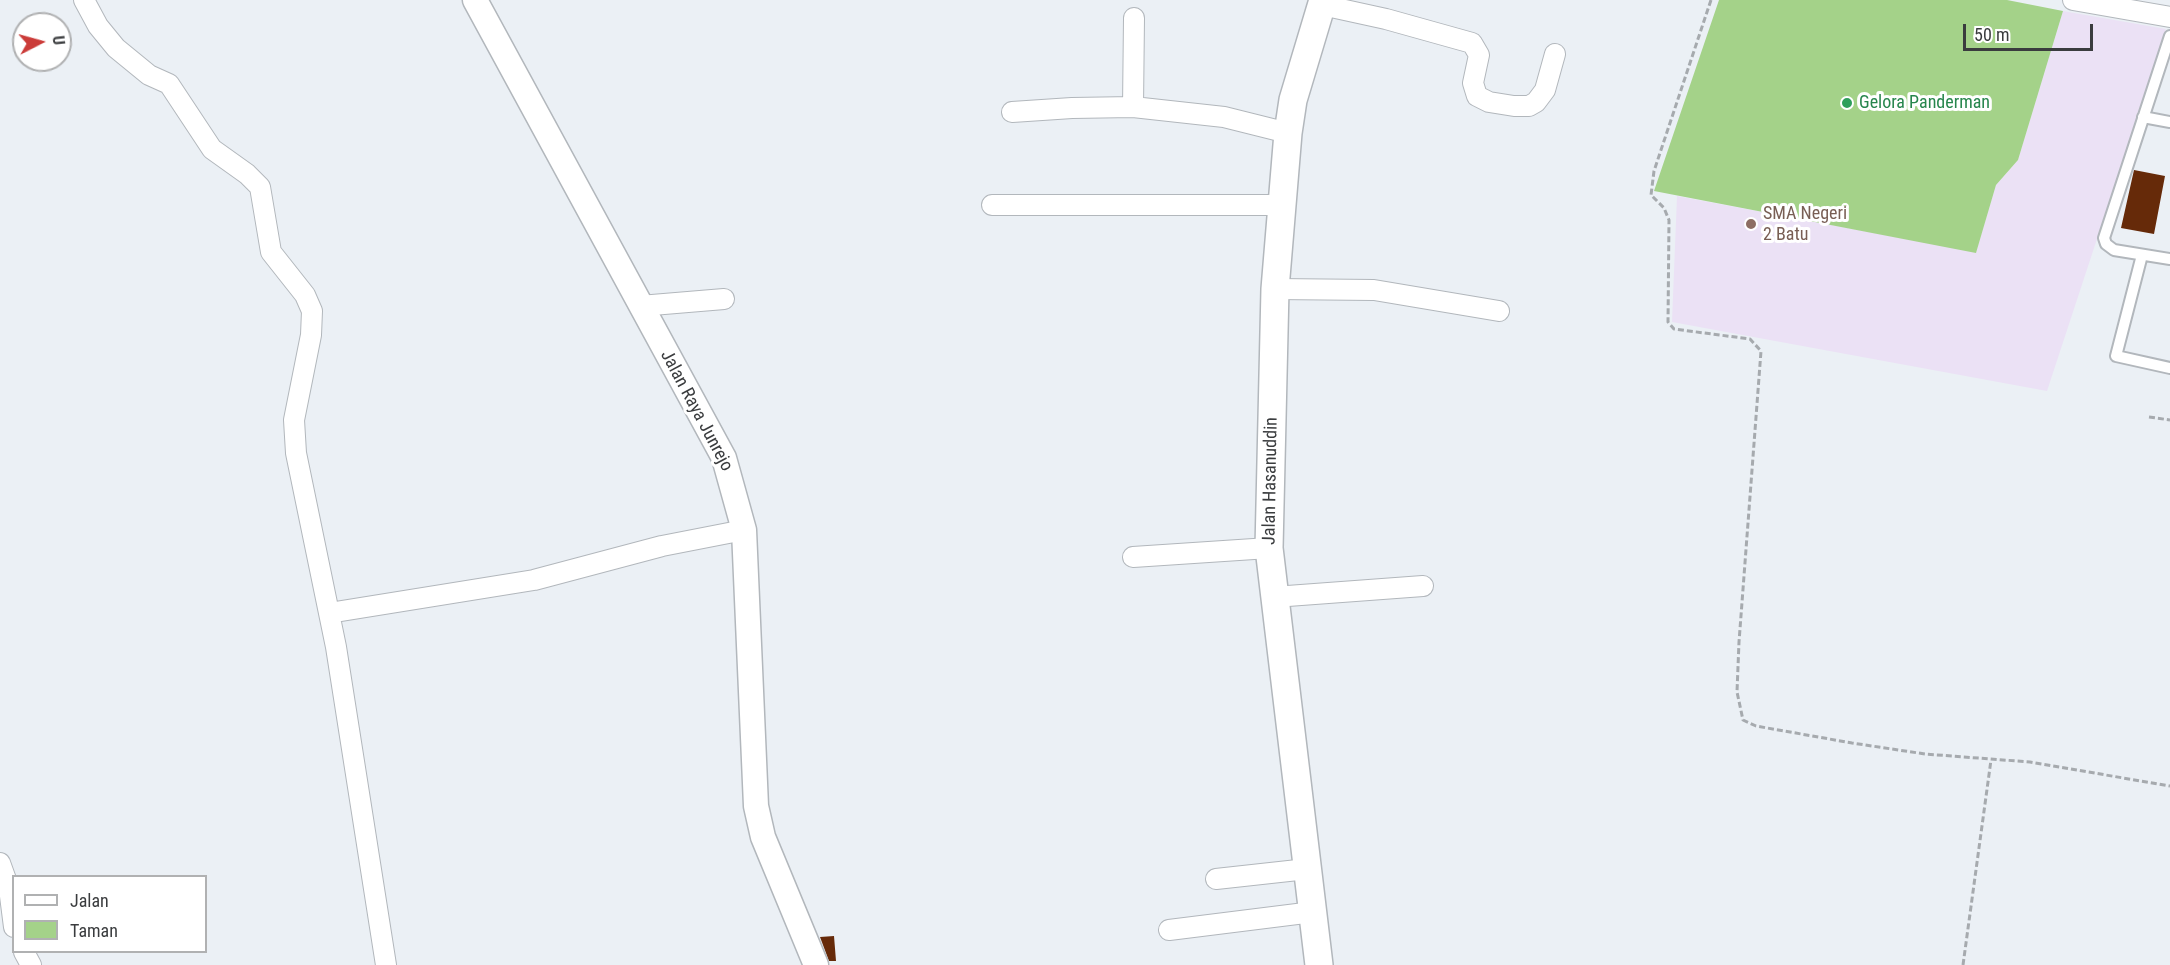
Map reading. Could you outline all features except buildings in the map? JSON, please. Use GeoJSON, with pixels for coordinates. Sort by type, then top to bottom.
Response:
{"type":"FeatureCollection","features":[{"type":"Feature","properties":{"kind":"main road","name":"Jalan Hasanuddin"},"geometry":{"type":"LineString","coordinates":[[1319,965],[1269,548],[1275,289],[1288,133],[1296,89],[1323,2]]}},
{"type":"Feature","properties":{"kind":"street"},"geometry":{"type":"LineString","coordinates":[[84,0],[98,26],[116,48],[149,75],[169,84],[212,149],[247,174],[260,187],[271,252],[304,295],[312,311],[312,329],[294,429],[297,460],[329,613],[386,965]]}},
{"type":"Feature","properties":{"kind":"street","name":"Jalan Raya Junrejo"},"geometry":{"type":"LineString","coordinates":[[475,0],[724,458],[744,530],[756,806],[764,837],[816,965]]}},
{"type":"Feature","properties":{"kind":"street"},"geometry":{"type":"LineString","coordinates":[[2073,0],[2170,17]]}},
{"type":"Feature","properties":{"kind":"street"},"geometry":{"type":"LineString","coordinates":[[1323,2],[1473,43],[1479,55],[1473,83],[1477,96],[1489,102],[1521,106],[1536,102],[1545,90],[1555,54]]}},
{"type":"Feature","properties":{"kind":"street"},"geometry":{"type":"LineString","coordinates":[[1133,107],[1134,18]]}},
{"type":"Feature","properties":{"kind":"street"},"geometry":{"type":"LineString","coordinates":[[1012,112],[1106,106],[1133,107],[1224,117],[1288,133]]}},
{"type":"Feature","properties":{"kind":"street"},"geometry":{"type":"LineString","coordinates":[[992,205],[1283,205]]}},
{"type":"Feature","properties":{"kind":"street"},"geometry":{"type":"LineString","coordinates":[[1275,289],[1374,290],[1499,311]]}},
{"type":"Feature","properties":{"kind":"street"},"geometry":{"type":"LineString","coordinates":[[640,306],[724,299]]}},
{"type":"Feature","properties":{"kind":"street"},"geometry":{"type":"LineString","coordinates":[[329,613],[534,580],[630,554],[744,530]]}},
{"type":"Feature","properties":{"kind":"street"},"geometry":{"type":"LineString","coordinates":[[1133,557],[1269,548]]}},
{"type":"Feature","properties":{"kind":"street"},"geometry":{"type":"LineString","coordinates":[[1274,597],[1423,586]]}},
{"type":"Feature","properties":{"kind":"street"},"geometry":{"type":"LineString","coordinates":[[0,862],[9,888],[12,911]]}},
{"type":"Feature","properties":{"kind":"street"},"geometry":{"type":"LineString","coordinates":[[1216,879],[1307,869]]}},
{"type":"Feature","properties":{"kind":"street"},"geometry":{"type":"LineString","coordinates":[[1169,930],[1313,912]]}},
{"type":"Feature","properties":{"kind":"lane"},"geometry":{"type":"LineString","coordinates":[[2170,36],[2104,238],[2106,244],[2114,250],[2170,259]]}},
{"type":"Feature","properties":{"kind":"lane"},"geometry":{"type":"LineString","coordinates":[[2143,117],[2170,122]]}},
{"type":"Feature","properties":{"kind":"lane"},"geometry":{"type":"LineString","coordinates":[[2142,255],[2116,356],[2170,368]]}},
{"type":"Feature","properties":{"kind":"path"},"geometry":{"type":"LineString","coordinates":[[1711,0],[1654,171],[1650,195],[1664,208],[1669,220],[1668,322],[1674,329],[1750,339],[1761,351],[1739,642],[1737,692],[1743,720],[1756,726],[1915,753],[2030,762],[2170,786]]}},
{"type":"Feature","properties":{"kind":"path"},"geometry":{"type":"LineString","coordinates":[[2149,417],[2170,420]]}},
{"type":"Feature","properties":{"kind":"path"},"geometry":{"type":"LineString","coordinates":[[1963,965],[1991,760]]}},
{"type":"Feature","properties":{"kind":"shaded area","name":"SMA Negeri 2 Batu"},"geometry":{"type":"Polygon","coordinates":[[[2063,11],[2166,29],[2047,391],[1672,322],[1677,196],[1976,252],[1996,185],[2018,160],[2063,11]]]}},
{"type":"Feature","properties":{"kind":"green space"},"geometry":{"type":"Polygon","coordinates":[[[1719,0],[2007,0],[2063,11],[2018,160],[1996,185],[1976,253],[1654,191],[1719,0]]]}},
{"type":"Feature","properties":{"kind":"place","name":"Gelora Panderman"},"geometry":{"type":"Point","coordinates":[1847,103]}},
{"type":"Feature","properties":{"kind":"place","name":"SMA Negeri 2 Batu"},"geometry":{"type":"Point","coordinates":[1751,224]}}]}
